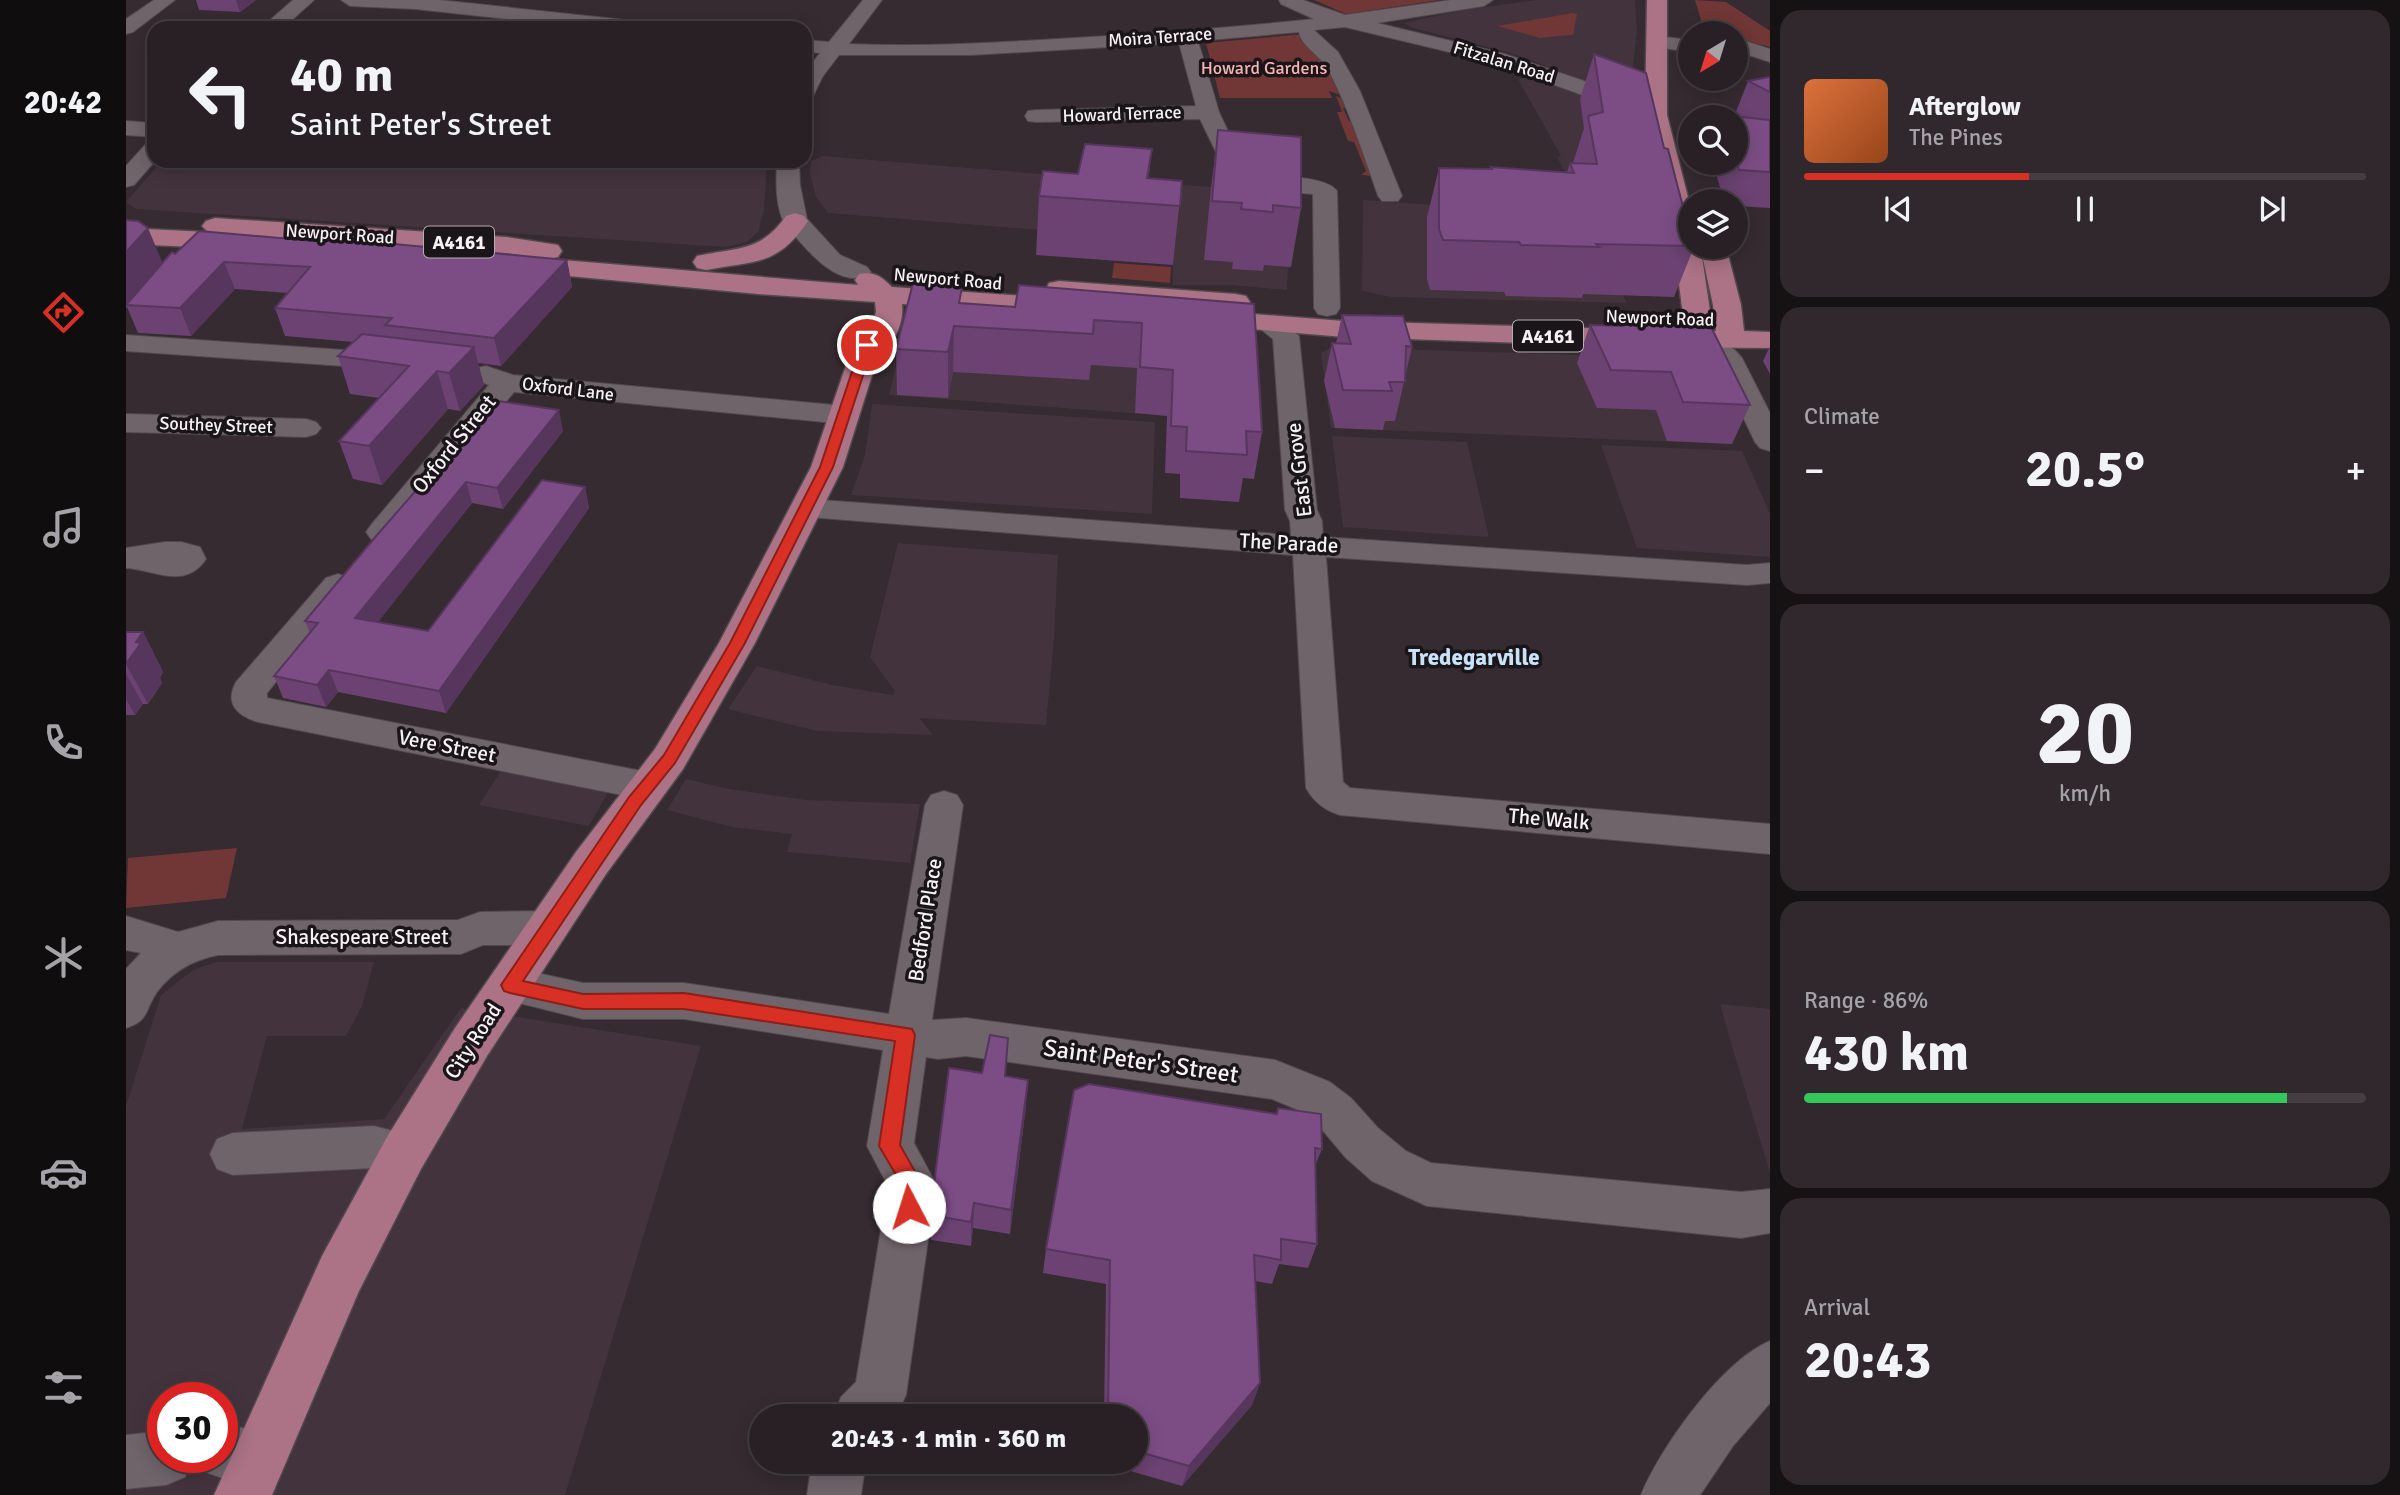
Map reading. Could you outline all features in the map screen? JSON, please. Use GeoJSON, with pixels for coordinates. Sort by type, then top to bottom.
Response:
{"type":"FeatureCollection","features":[{"type":"Feature","properties":{"kind":"main road"},"geometry":{"type":"LineString","coordinates":[[1653,1],[1658,37],[1656,115],[1687,242],[1698,329]]}},
{"type":"Feature","properties":{"kind":"main road"},"geometry":{"type":"LineString","coordinates":[[706,262],[774,247],[785,239],[795,221]]}},
{"type":"Feature","properties":{"kind":"main road","name":"Newport Road"},"geometry":{"type":"LineString","coordinates":[[126,222],[758,286],[844,274],[886,293],[1266,323],[1357,329],[1698,329]]}},
{"type":"Feature","properties":{"kind":"main road","name":"Newport Road"},"geometry":{"type":"LineString","coordinates":[[126,236],[205,232],[506,245],[769,270],[1327,308],[1698,329]]}},
{"type":"Feature","properties":{"kind":"main road"},"geometry":{"type":"LineString","coordinates":[[1716,259],[1727,305],[1729,339]]}},
{"type":"Feature","properties":{"kind":"main road"},"geometry":{"type":"LineString","coordinates":[[844,274],[862,306],[856,338],[867,345]]}},
{"type":"Feature","properties":{"kind":"main road","name":"City Road"},"geometry":{"type":"LineString","coordinates":[[242,1468],[404,1153],[471,1042],[647,786],[669,759],[707,696],[808,508],[837,442],[867,345],[880,340],[886,327],[891,303],[886,293]]}},
{"type":"Feature","properties":{"kind":"main road","name":"Newport Road"},"geometry":{"type":"LineString","coordinates":[[1729,339],[1770,322]]}},
{"type":"Feature","properties":{"kind":"main road","name":"A4161"},"geometry":{"type":"LineString","coordinates":[[1698,329],[1729,339]]}},
{"type":"Feature","properties":{"kind":"main road","name":"Newport Road"},"geometry":{"type":"LineString","coordinates":[[1729,339],[1770,340]]}},
{"type":"Feature","properties":{"kind":"street"},"geometry":{"type":"LineString","coordinates":[[126,28],[166,0]]}},
{"type":"Feature","properties":{"kind":"street"},"geometry":{"type":"LineString","coordinates":[[279,21],[304,0]]}},
{"type":"Feature","properties":{"kind":"street"},"geometry":{"type":"LineString","coordinates":[[350,0],[425,4],[580,21]]}},
{"type":"Feature","properties":{"kind":"street"},"geometry":{"type":"LineString","coordinates":[[812,77],[873,0]]}},
{"type":"Feature","properties":{"kind":"street","name":"Fitzalan Road"},"geometry":{"type":"LineString","coordinates":[[1288,0],[1321,15],[1498,58],[1622,100],[1656,115]]}},
{"type":"Feature","properties":{"kind":"street","name":"Moira Terrace"},"geometry":{"type":"LineString","coordinates":[[812,47],[867,52],[1187,36],[1348,21],[1484,0]]}},
{"type":"Feature","properties":{"kind":"street"},"geometry":{"type":"LineString","coordinates":[[401,21],[425,4]]}},
{"type":"Feature","properties":{"kind":"street"},"geometry":{"type":"LineString","coordinates":[[1317,32],[1350,91],[1390,196]]}},
{"type":"Feature","properties":{"kind":"street"},"geometry":{"type":"LineString","coordinates":[[1187,36],[1208,112],[1236,173],[1247,180],[1317,187],[1325,191],[1327,308]]}},
{"type":"Feature","properties":{"kind":"street"},"geometry":{"type":"LineString","coordinates":[[1658,37],[1678,38]]}},
{"type":"Feature","properties":{"kind":"street"},"geometry":{"type":"LineString","coordinates":[[1748,48],[1768,56]]}},
{"type":"Feature","properties":{"kind":"street"},"geometry":{"type":"LineString","coordinates":[[1748,53],[1768,56]]}},
{"type":"Feature","properties":{"kind":"street","name":"Howard Terrace"},"geometry":{"type":"LineString","coordinates":[[1036,116],[1208,112]]}},
{"type":"Feature","properties":{"kind":"street"},"geometry":{"type":"LineString","coordinates":[[126,128],[147,130]]}},
{"type":"Feature","properties":{"kind":"street"},"geometry":{"type":"LineString","coordinates":[[126,180],[147,157]]}},
{"type":"Feature","properties":{"kind":"street"},"geometry":{"type":"LineString","coordinates":[[788,168],[788,185],[795,221],[844,274]]}},
{"type":"Feature","properties":{"kind":"street"},"geometry":{"type":"LineString","coordinates":[[181,262],[205,232]]}},
{"type":"Feature","properties":{"kind":"street","name":"East Grove"},"geometry":{"type":"LineString","coordinates":[[1266,323],[1285,333],[1301,510],[1306,521],[1325,788],[1330,795]]}},
{"type":"Feature","properties":{"kind":"street"},"geometry":{"type":"LineString","coordinates":[[128,331],[408,364]]}},
{"type":"Feature","properties":{"kind":"street"},"geometry":{"type":"LineString","coordinates":[[1729,339],[1770,442]]}},
{"type":"Feature","properties":{"kind":"street","name":"Oxford Lane"},"geometry":{"type":"LineString","coordinates":[[464,371],[499,376],[508,383],[518,382],[660,400],[845,415]]}},
{"type":"Feature","properties":{"kind":"street","name":"Oxford Street"},"geometry":{"type":"LineString","coordinates":[[249,703],[249,691],[500,388],[508,383]]}},
{"type":"Feature","properties":{"kind":"street","name":"Southey Street"},"geometry":{"type":"LineString","coordinates":[[126,423],[306,428]]}},
{"type":"Feature","properties":{"kind":"street","name":"The Parade"},"geometry":{"type":"LineString","coordinates":[[808,508],[1308,546],[1747,575],[1770,573]]}},
{"type":"Feature","properties":{"kind":"street","name":"Vere Street"},"geometry":{"type":"LineString","coordinates":[[249,703],[258,709],[647,786]]}},
{"type":"Feature","properties":{"kind":"street","name":"The Walk"},"geometry":{"type":"LineString","coordinates":[[1330,795],[1340,801],[1770,839]]}},
{"type":"Feature","properties":{"kind":"street","name":"Bedford Place"},"geometry":{"type":"LineString","coordinates":[[871,1404],[880,1395],[912,1184],[890,1146],[944,805]]}},
{"type":"Feature","properties":{"kind":"street","name":"Shakespeare Street"},"geometry":{"type":"LineString","coordinates":[[126,1010],[140,982],[153,965],[194,942],[218,938],[461,937],[480,929],[548,928]]}},
{"type":"Feature","properties":{"kind":"street"},"geometry":{"type":"LineString","coordinates":[[126,933],[148,938],[177,950]]}},
{"type":"Feature","properties":{"kind":"street","name":"Saint Peter's Street"},"geometry":{"type":"LineString","coordinates":[[510,985],[583,1001],[684,1001],[938,1040],[966,1037],[1275,1080],[1292,1085],[1335,1112],[1362,1143],[1389,1166],[1427,1184],[1760,1221]]}},
{"type":"Feature","properties":{"kind":"street"},"geometry":{"type":"LineString","coordinates":[[233,1154],[374,1147],[404,1153]]}},
{"type":"Feature","properties":{"kind":"street"},"geometry":{"type":"LineString","coordinates":[[1668,1495],[1701,1444],[1741,1392],[1770,1367]]}},
{"type":"Feature","properties":{"kind":"street"},"geometry":{"type":"LineString","coordinates":[[126,1462],[147,1460]]}},
{"type":"Feature","properties":{"kind":"street"},"geometry":{"type":"LineString","coordinates":[[834,1495],[837,1474]]}},
{"type":"Feature","properties":{"kind":"shaded area"},"geometry":{"type":"Polygon","coordinates":[[[1537,0],[1635,0],[1637,32],[1632,74],[1588,82],[1511,53],[1413,28],[1404,23],[1464,10],[1537,0]]]}},
{"type":"Feature","properties":{"kind":"shaded area"},"geometry":{"type":"Polygon","coordinates":[[[1529,76],[1629,111],[1623,295],[1627,303],[1392,297],[1362,291],[1363,200],[1448,206],[1572,185],[1557,157],[1561,156],[1518,79],[1529,76]]]}},
{"type":"Feature","properties":{"kind":"shaded area"},"geometry":{"type":"Polygon","coordinates":[[[823,156],[1053,175],[1040,230],[828,213],[816,197],[810,173],[812,161],[823,156]]]}},
{"type":"Feature","properties":{"kind":"shaded area"},"geometry":{"type":"Polygon","coordinates":[[[156,168],[767,168],[764,211],[758,232],[747,242],[726,247],[136,209],[126,202],[156,168]]]}},
{"type":"Feature","properties":{"kind":"shaded area"},"geometry":{"type":"Polygon","coordinates":[[[1182,185],[1291,193],[1291,267],[1288,268],[1287,290],[1232,285],[1173,285],[1182,185]]]}},
{"type":"Feature","properties":{"kind":"shaded area"},"geometry":{"type":"Polygon","coordinates":[[[906,327],[1253,339],[1258,343],[1263,423],[889,395],[906,327]]]}},
{"type":"Feature","properties":{"kind":"shaded area"},"geometry":{"type":"Polygon","coordinates":[[[1332,347],[1637,357],[1732,444],[1331,428],[1321,353],[1332,347]]]}},
{"type":"Feature","properties":{"kind":"shaded area"},"geometry":{"type":"Polygon","coordinates":[[[872,404],[1155,422],[1152,514],[851,495],[865,455],[872,404]]]}},
{"type":"Feature","properties":{"kind":"shaded area"},"geometry":{"type":"Polygon","coordinates":[[[1332,436],[1467,442],[1489,537],[1343,527],[1332,436]]]}},
{"type":"Feature","properties":{"kind":"shaded area"},"geometry":{"type":"Polygon","coordinates":[[[1601,445],[1742,451],[1770,514],[1770,557],[1637,548],[1601,445]]]}},
{"type":"Feature","properties":{"kind":"shaded area"},"geometry":{"type":"Polygon","coordinates":[[[898,543],[1058,555],[1046,725],[919,718],[933,735],[817,731],[728,709],[757,666],[832,685],[893,695],[895,691],[870,657],[898,543]]]}},
{"type":"Feature","properties":{"kind":"shaded area"},"geometry":{"type":"Polygon","coordinates":[[[502,769],[610,789],[589,826],[479,805],[502,769]]]}},
{"type":"Feature","properties":{"kind":"shaded area"},"geometry":{"type":"Polygon","coordinates":[[[686,779],[729,789],[806,800],[920,804],[910,863],[787,852],[792,834],[732,827],[667,810],[686,779]]]}},
{"type":"Feature","properties":{"kind":"shaded area"},"geometry":{"type":"Polygon","coordinates":[[[216,962],[374,962],[362,1006],[346,1036],[267,1036],[242,1129],[384,1119],[461,1008],[701,1046],[565,1495],[126,1495],[126,1106],[161,995],[193,970],[216,962]]]}},
{"type":"Feature","properties":{"kind":"shaded area"},"geometry":{"type":"Polygon","coordinates":[[[1720,1004],[1770,1009],[1770,1173],[1733,1050],[1720,1004]]]}},
{"type":"Feature","properties":{"kind":"green space"},"geometry":{"type":"Polygon","coordinates":[[[1314,0],[1440,0],[1346,14],[1314,0]]]}},
{"type":"Feature","properties":{"kind":"green space"},"geometry":{"type":"Polygon","coordinates":[[[1695,0],[1726,2],[1770,31],[1770,47],[1748,41],[1748,21],[1701,21],[1695,0]]]}},
{"type":"Feature","properties":{"kind":"green space"},"geometry":{"type":"Polygon","coordinates":[[[1577,14],[1573,35],[1540,38],[1497,26],[1577,14]]]}},
{"type":"Feature","properties":{"kind":"green space","name":"Howard Gardens"},"geometry":{"type":"Polygon","coordinates":[[[1304,34],[1324,55],[1343,96],[1329,91],[1332,98],[1220,98],[1206,43],[1304,34]]]}},
{"type":"Feature","properties":{"kind":"green space"},"geometry":{"type":"Polygon","coordinates":[[[1336,96],[1343,99],[1347,108],[1343,108],[1349,121],[1353,122],[1374,176],[1361,175],[1366,171],[1354,142],[1348,141],[1337,112],[1342,112],[1336,96]]]}},
{"type":"Feature","properties":{"kind":"green space"},"geometry":{"type":"Polygon","coordinates":[[[1114,263],[1171,267],[1170,283],[1112,278],[1114,263]]]}},
{"type":"Feature","properties":{"kind":"green space"},"geometry":{"type":"Polygon","coordinates":[[[237,848],[226,898],[126,908],[128,858],[237,848]]]}},
{"type":"Feature","properties":{"kind":"building"},"geometry":{"type":"Polygon","coordinates":[[[1594,54],[1646,73],[1664,148],[1668,149],[1678,189],[1678,246],[1596,244],[1599,247],[1443,240],[1439,229],[1439,168],[1492,169],[1491,167],[1574,173],[1570,163],[1597,164],[1588,116],[1603,112],[1594,54]]]}},
{"type":"Feature","properties":{"kind":"building"},"geometry":{"type":"Polygon","coordinates":[[[1770,77],[1770,92],[1748,81],[1770,77]]]}},
{"type":"Feature","properties":{"kind":"building"},"geometry":{"type":"Polygon","coordinates":[[[1748,118],[1770,120],[1770,172],[1748,171],[1748,118]]]}},
{"type":"Feature","properties":{"kind":"building"},"geometry":{"type":"Polygon","coordinates":[[[1218,130],[1301,137],[1301,208],[1273,205],[1273,212],[1241,209],[1242,203],[1212,201],[1218,130]]]}},
{"type":"Feature","properties":{"kind":"building"},"geometry":{"type":"Polygon","coordinates":[[[1085,144],[1152,149],[1147,178],[1182,181],[1180,206],[1039,196],[1043,171],[1078,174],[1085,144]]]}},
{"type":"Feature","properties":{"kind":"building"},"geometry":{"type":"Polygon","coordinates":[[[126,220],[138,221],[148,228],[126,252],[126,220]]]}},
{"type":"Feature","properties":{"kind":"building"},"geometry":{"type":"Polygon","coordinates":[[[199,231],[326,242],[329,238],[567,260],[494,338],[385,325],[392,318],[275,308],[310,267],[224,262],[180,308],[126,305],[172,252],[175,254],[199,231]]]}},
{"type":"Feature","properties":{"kind":"building"},"geometry":{"type":"Polygon","coordinates":[[[913,283],[962,287],[959,303],[1015,307],[1019,285],[1254,304],[1262,432],[1246,431],[1247,455],[1186,451],[1187,427],[1171,426],[1173,370],[1140,367],[1142,323],[1094,320],[1093,334],[954,326],[948,352],[896,349],[913,283]]]}},
{"type":"Feature","properties":{"kind":"building"},"geometry":{"type":"Polygon","coordinates":[[[1342,315],[1403,316],[1412,347],[1406,346],[1405,382],[1389,382],[1392,391],[1343,390],[1332,343],[1351,344],[1342,315]]]}},
{"type":"Feature","properties":{"kind":"building"},"geometry":{"type":"Polygon","coordinates":[[[1617,320],[1710,325],[1750,405],[1683,402],[1671,372],[1611,370],[1590,325],[1620,326],[1617,320]]]}},
{"type":"Feature","properties":{"kind":"building"},"geometry":{"type":"Polygon","coordinates":[[[362,334],[474,347],[449,373],[437,371],[369,446],[339,441],[409,366],[338,356],[362,334]]]}},
{"type":"Feature","properties":{"kind":"building"},"geometry":{"type":"Polygon","coordinates":[[[498,401],[559,410],[497,488],[466,482],[355,618],[428,631],[542,480],[585,487],[439,691],[329,670],[317,685],[274,676],[318,623],[305,621],[426,479],[431,480],[498,401]]]}},
{"type":"Feature","properties":{"kind":"building"},"geometry":{"type":"Polygon","coordinates":[[[126,632],[143,632],[136,642],[141,643],[126,664],[126,632]]]}},
{"type":"Feature","properties":{"kind":"building"},"geometry":{"type":"Polygon","coordinates":[[[990,1035],[1008,1038],[1005,1076],[1028,1080],[1011,1210],[974,1203],[971,1222],[930,1215],[949,1068],[982,1073],[990,1035]]]}},
{"type":"Feature","properties":{"kind":"building"},"geometry":{"type":"Polygon","coordinates":[[[1089,1084],[1277,1114],[1278,1108],[1321,1114],[1322,1149],[1315,1148],[1317,1244],[1281,1239],[1281,1260],[1254,1255],[1260,1383],[1189,1466],[1148,1454],[1148,1404],[1108,1404],[1110,1260],[1046,1249],[1074,1090],[1089,1084]]]}},
{"type":"Feature","properties":{"kind":"district","name":"Tredegarville"},"geometry":{"type":"Point","coordinates":[1474,657]}},
{"type":"Feature","properties":{"kind":"route"},"geometry":{"type":"LineString","coordinates":[[867,345],[827,467],[797,531],[737,643],[669,759],[635,801],[510,985],[583,1001],[684,1001],[906,1035],[890,1146],[912,1184],[909,1207]]}}]}
